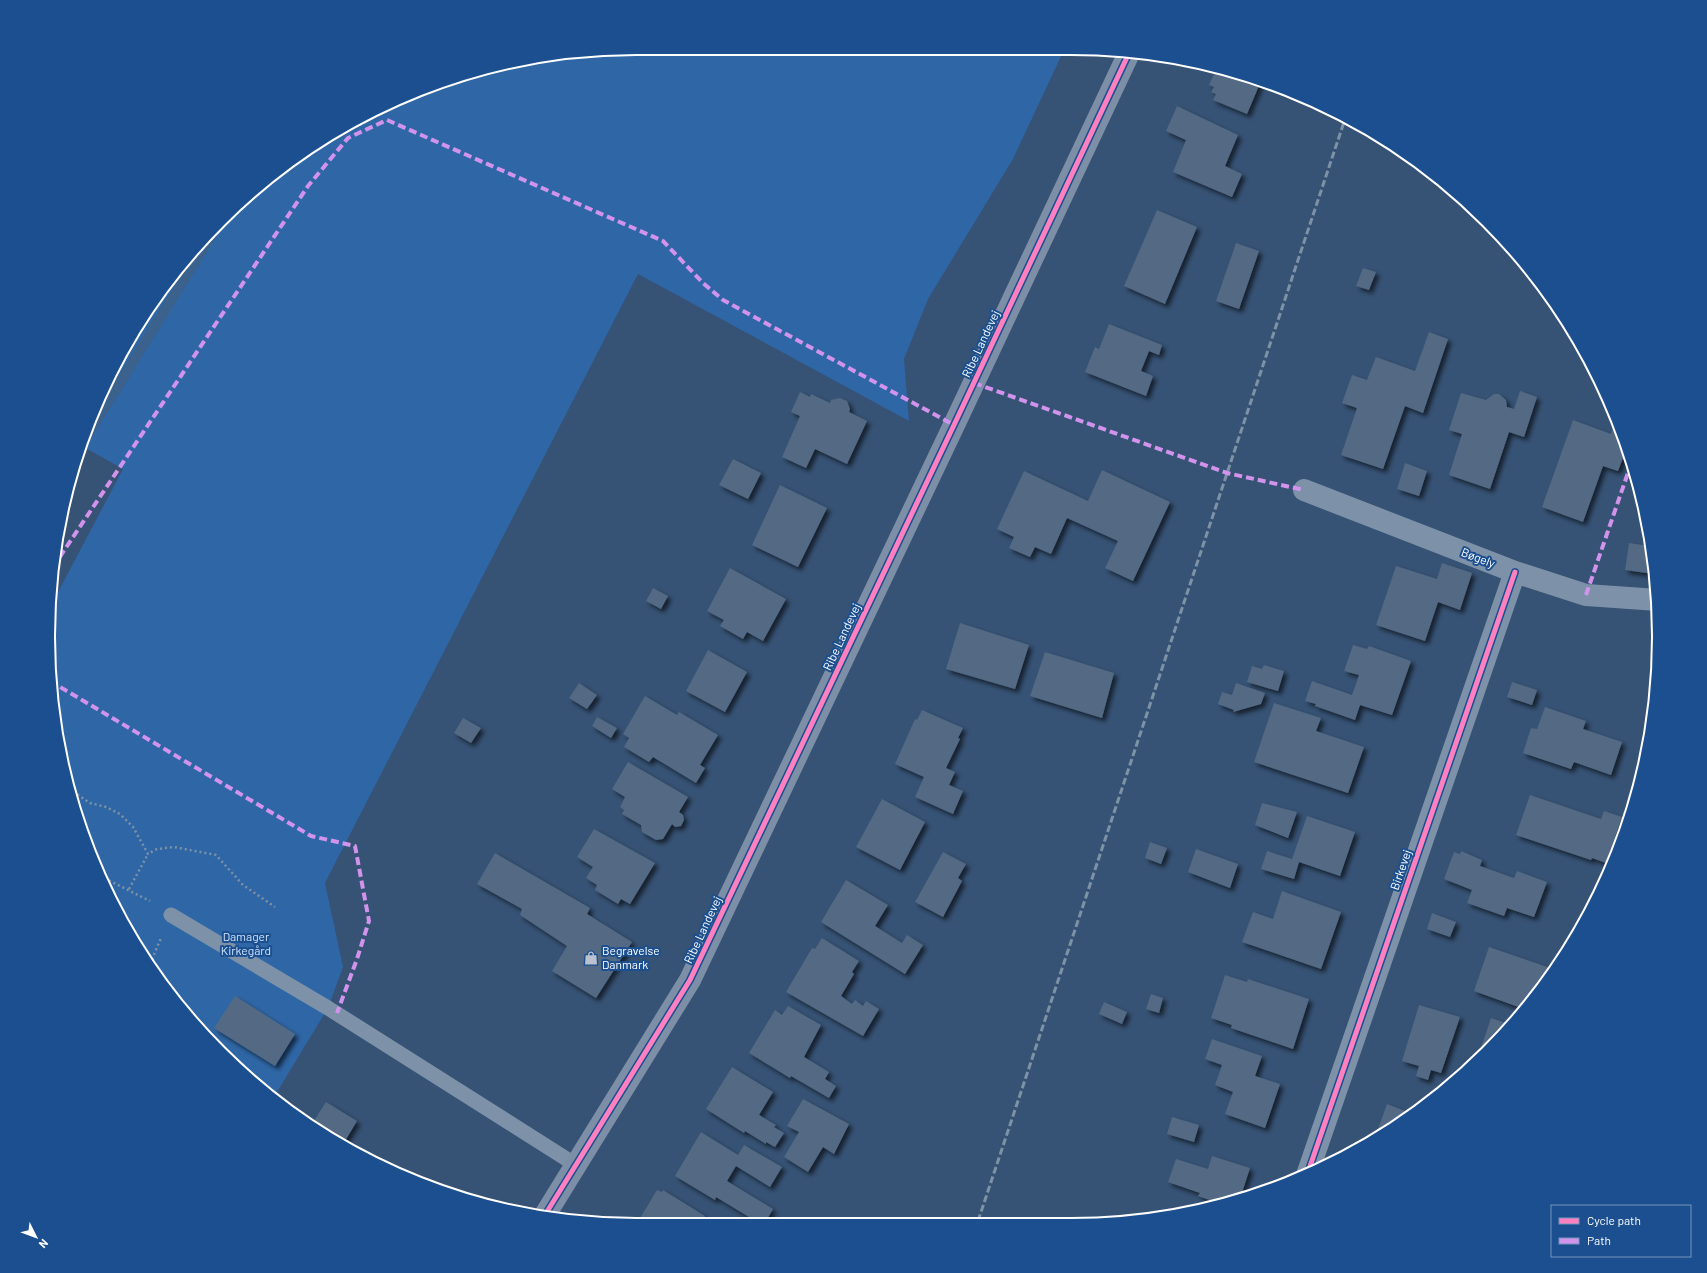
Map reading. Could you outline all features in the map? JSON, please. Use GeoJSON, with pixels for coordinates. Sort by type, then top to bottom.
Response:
{"type":"FeatureCollection","features":[{"type":"Feature","properties":{"kind":"main road","name":"Ribe Landevej"},"geometry":{"type":"LineString","coordinates":[[548,1211],[690,980],[951,432],[1127,58]]}},
{"type":"Feature","properties":{"kind":"street","name":"Bøgely"},"geometry":{"type":"LineString","coordinates":[[1304,490],[1515,572],[1586,595],[1651,600]]}},
{"type":"Feature","properties":{"kind":"street","name":"Birkevej"},"geometry":{"type":"LineString","coordinates":[[1310,1166],[1515,572]]}},
{"type":"Feature","properties":{"kind":"lane"},"geometry":{"type":"LineString","coordinates":[[171,915],[328,1008],[576,1165]]}},
{"type":"Feature","properties":{"kind":"path"},"geometry":{"type":"LineString","coordinates":[[77,795],[90,803],[106,807],[120,814],[133,827],[148,854]]}},
{"type":"Feature","properties":{"kind":"path"},"geometry":{"type":"LineString","coordinates":[[129,889],[148,854],[157,849],[174,847],[216,856],[244,885],[275,907]]}},
{"type":"Feature","properties":{"kind":"path"},"geometry":{"type":"LineString","coordinates":[[109,880],[129,889],[171,915]]}},
{"type":"Feature","properties":{"kind":"green space","name":"Damager Kirkegård"},"geometry":{"type":"Polygon","coordinates":[[[1062,55],[1013,159],[928,299],[904,359],[909,421],[638,274],[325,883],[343,967],[328,1008],[277,1093],[253,1074],[225,1048],[199,1020],[153,960],[115,894],[99,859],[75,787],[66,750],[56,675],[56,595],[123,469],[86,449],[99,414],[115,379],[153,313],[175,283],[199,253],[225,225],[253,199],[283,175],[313,153],[346,133],[379,115],[414,99],[486,75],[523,66],[598,56],[1062,55]]]}},
{"type":"Feature","properties":{"kind":"building"},"geometry":{"type":"Polygon","coordinates":[[[1214,73],[1259,87],[1247,114],[1213,100],[1216,94],[1211,92],[1214,87],[1209,85],[1214,73]]]}},
{"type":"Feature","properties":{"kind":"building"},"geometry":{"type":"Polygon","coordinates":[[[1177,106],[1238,135],[1225,166],[1242,174],[1232,197],[1173,172],[1186,140],[1166,131],[1177,106]]]}},
{"type":"Feature","properties":{"kind":"building"},"geometry":{"type":"Polygon","coordinates":[[[1157,210],[1197,227],[1165,304],[1124,286],[1157,210]]]}},
{"type":"Feature","properties":{"kind":"building"},"geometry":{"type":"Polygon","coordinates":[[[1236,243],[1259,251],[1239,309],[1216,301],[1236,243]]]}},
{"type":"Feature","properties":{"kind":"building"},"geometry":{"type":"Polygon","coordinates":[[[1363,268],[1376,272],[1369,290],[1356,286],[1363,268]]]}},
{"type":"Feature","properties":{"kind":"building"},"geometry":{"type":"Polygon","coordinates":[[[1109,324],[1162,345],[1159,355],[1149,351],[1141,371],[1153,376],[1146,396],[1085,372],[1095,347],[1099,349],[1109,324]]]}},
{"type":"Feature","properties":{"kind":"building"},"geometry":{"type":"Polygon","coordinates":[[[1429,332],[1448,339],[1423,413],[1405,406],[1383,469],[1341,455],[1357,408],[1342,403],[1352,375],[1367,380],[1376,357],[1415,371],[1429,332]]]}},
{"type":"Feature","properties":{"kind":"building"},"geometry":{"type":"Polygon","coordinates":[[[1520,391],[1537,397],[1524,437],[1509,432],[1490,489],[1449,475],[1462,434],[1449,430],[1461,393],[1486,400],[1494,394],[1499,394],[1506,400],[1507,407],[1514,409],[1520,391]]]}},
{"type":"Feature","properties":{"kind":"building"},"geometry":{"type":"Polygon","coordinates":[[[800,392],[810,397],[811,394],[830,403],[831,400],[840,398],[847,401],[850,409],[849,412],[867,421],[847,464],[815,449],[806,468],[782,457],[800,416],[791,412],[800,392]]]}},
{"type":"Feature","properties":{"kind":"building"},"geometry":{"type":"Polygon","coordinates":[[[1573,420],[1611,434],[1613,428],[1623,457],[1618,471],[1603,466],[1583,522],[1542,507],[1573,420]]]}},
{"type":"Feature","properties":{"kind":"building"},"geometry":{"type":"Polygon","coordinates":[[[733,459],[761,473],[748,499],[719,485],[733,459]]]}},
{"type":"Feature","properties":{"kind":"building"},"geometry":{"type":"Polygon","coordinates":[[[1405,463],[1427,471],[1419,496],[1397,489],[1405,463]]]}},
{"type":"Feature","properties":{"kind":"building"},"geometry":{"type":"Polygon","coordinates":[[[1102,470],[1170,502],[1133,581],[1105,568],[1118,541],[1067,518],[1051,554],[1035,547],[1030,557],[1009,548],[1014,537],[997,529],[1024,471],[1088,501],[1102,470]]]}},
{"type":"Feature","properties":{"kind":"building"},"geometry":{"type":"Polygon","coordinates":[[[780,485],[827,508],[798,567],[752,545],[780,485]]]}},
{"type":"Feature","properties":{"kind":"building"},"geometry":{"type":"Polygon","coordinates":[[[1629,543],[1645,545],[1648,573],[1625,570],[1629,543]]]}},
{"type":"Feature","properties":{"kind":"building"},"geometry":{"type":"Polygon","coordinates":[[[1442,563],[1472,573],[1460,610],[1438,602],[1425,641],[1376,625],[1396,566],[1437,579],[1442,563]]]}},
{"type":"Feature","properties":{"kind":"building"},"geometry":{"type":"Polygon","coordinates":[[[730,568],[786,599],[763,641],[747,632],[743,639],[720,626],[724,620],[707,611],[730,568]]]}},
{"type":"Feature","properties":{"kind":"building"},"geometry":{"type":"Polygon","coordinates":[[[653,588],[668,596],[661,609],[646,601],[653,588]]]}},
{"type":"Feature","properties":{"kind":"building"},"geometry":{"type":"Polygon","coordinates":[[[960,623],[1029,645],[1015,689],[946,669],[960,623]]]}},
{"type":"Feature","properties":{"kind":"building"},"geometry":{"type":"Polygon","coordinates":[[[1353,645],[1367,649],[1369,646],[1411,661],[1392,715],[1360,705],[1355,720],[1305,701],[1312,681],[1352,695],[1359,675],[1344,671],[1353,645]]]}},
{"type":"Feature","properties":{"kind":"building"},"geometry":{"type":"Polygon","coordinates":[[[708,650],[747,672],[725,712],[686,691],[708,650]]]}},
{"type":"Feature","properties":{"kind":"building"},"geometry":{"type":"Polygon","coordinates":[[[1045,652],[1114,673],[1102,718],[1030,696],[1045,652]]]}},
{"type":"Feature","properties":{"kind":"building"},"geometry":{"type":"Polygon","coordinates":[[[1264,665],[1284,671],[1278,691],[1247,682],[1252,666],[1262,669],[1264,665]]]}},
{"type":"Feature","properties":{"kind":"building"},"geometry":{"type":"Polygon","coordinates":[[[1512,682],[1537,690],[1532,705],[1507,697],[1512,682]]]}},
{"type":"Feature","properties":{"kind":"building"},"geometry":{"type":"Polygon","coordinates":[[[579,683],[597,695],[587,709],[569,698],[579,683]]]}},
{"type":"Feature","properties":{"kind":"building"},"geometry":{"type":"Polygon","coordinates":[[[1236,683],[1265,693],[1261,704],[1233,712],[1234,710],[1218,704],[1222,692],[1232,695],[1236,683]]]}},
{"type":"Feature","properties":{"kind":"building"},"geometry":{"type":"Polygon","coordinates":[[[645,696],[677,715],[679,712],[718,735],[700,765],[705,768],[696,783],[653,757],[649,762],[624,747],[629,738],[623,734],[645,696]]]}},
{"type":"Feature","properties":{"kind":"building"},"geometry":{"type":"Polygon","coordinates":[[[1274,703],[1321,718],[1316,731],[1364,747],[1348,793],[1254,762],[1274,703]]]}},
{"type":"Feature","properties":{"kind":"building"},"geometry":{"type":"Polygon","coordinates":[[[1545,707],[1586,721],[1583,729],[1622,742],[1611,775],[1574,762],[1571,769],[1523,753],[1531,728],[1537,729],[1545,707]]]}},
{"type":"Feature","properties":{"kind":"building"},"geometry":{"type":"Polygon","coordinates":[[[922,710],[963,728],[958,738],[960,739],[946,768],[955,772],[949,785],[963,791],[953,814],[915,797],[924,777],[895,764],[915,719],[917,720],[922,710]]]}},
{"type":"Feature","properties":{"kind":"building"},"geometry":{"type":"Polygon","coordinates":[[[597,717],[617,728],[611,738],[592,726],[597,717]]]}},
{"type":"Feature","properties":{"kind":"building"},"geometry":{"type":"Polygon","coordinates":[[[463,718],[481,728],[471,743],[454,733],[463,718]]]}},
{"type":"Feature","properties":{"kind":"building"},"geometry":{"type":"Polygon","coordinates":[[[628,762],[688,797],[679,812],[683,815],[684,820],[681,826],[675,827],[672,824],[663,839],[656,840],[642,832],[641,825],[622,814],[624,810],[620,807],[625,797],[612,789],[628,762]]]}},
{"type":"Feature","properties":{"kind":"building"},"geometry":{"type":"Polygon","coordinates":[[[1530,795],[1601,819],[1604,811],[1622,817],[1606,863],[1592,858],[1591,860],[1516,835],[1530,795]]]}},
{"type":"Feature","properties":{"kind":"building"},"geometry":{"type":"Polygon","coordinates":[[[882,799],[925,822],[900,870],[856,847],[882,799]]]}},
{"type":"Feature","properties":{"kind":"building"},"geometry":{"type":"Polygon","coordinates":[[[1262,803],[1297,812],[1288,838],[1255,825],[1262,803]]]}},
{"type":"Feature","properties":{"kind":"building"},"geometry":{"type":"Polygon","coordinates":[[[1307,816],[1355,832],[1340,876],[1299,862],[1294,879],[1261,869],[1267,851],[1292,859],[1307,816]]]}},
{"type":"Feature","properties":{"kind":"building"},"geometry":{"type":"Polygon","coordinates":[[[594,829],[655,863],[630,904],[621,899],[618,904],[595,890],[597,885],[586,878],[593,867],[577,857],[594,829]]]}},
{"type":"Feature","properties":{"kind":"building"},"geometry":{"type":"Polygon","coordinates":[[[1150,842],[1167,848],[1161,864],[1145,858],[1150,842]]]}},
{"type":"Feature","properties":{"kind":"building"},"geometry":{"type":"Polygon","coordinates":[[[1196,849],[1238,864],[1230,888],[1188,872],[1196,849]]]}},
{"type":"Feature","properties":{"kind":"building"},"geometry":{"type":"Polygon","coordinates":[[[1461,851],[1482,860],[1480,866],[1514,878],[1517,871],[1547,882],[1534,917],[1507,908],[1504,916],[1467,903],[1472,890],[1444,879],[1454,852],[1460,854],[1461,851]]]}},
{"type":"Feature","properties":{"kind":"building"},"geometry":{"type":"Polygon","coordinates":[[[943,852],[966,864],[958,878],[962,881],[943,917],[915,902],[943,852]]]}},
{"type":"Feature","properties":{"kind":"building"},"geometry":{"type":"Polygon","coordinates":[[[495,853],[590,908],[587,914],[632,942],[596,998],[552,971],[567,946],[520,915],[522,909],[477,884],[495,853]]]}},
{"type":"Feature","properties":{"kind":"building"},"geometry":{"type":"Polygon","coordinates":[[[846,880],[888,905],[875,926],[902,943],[907,935],[923,945],[905,974],[821,922],[846,880]]]}},
{"type":"Feature","properties":{"kind":"building"},"geometry":{"type":"Polygon","coordinates":[[[1282,891],[1341,912],[1321,969],[1242,942],[1253,912],[1273,919],[1282,891]]]}},
{"type":"Feature","properties":{"kind":"building"},"geometry":{"type":"Polygon","coordinates":[[[1432,913],[1456,922],[1450,937],[1427,929],[1432,913]]]}},
{"type":"Feature","properties":{"kind":"building"},"geometry":{"type":"Polygon","coordinates":[[[822,938],[859,961],[852,972],[854,974],[841,996],[852,1004],[855,1000],[863,1006],[866,1001],[879,1009],[863,1036],[786,992],[812,948],[815,949],[822,938]]]}},
{"type":"Feature","properties":{"kind":"building"},"geometry":{"type":"Polygon","coordinates":[[[1489,947],[1549,967],[1518,1007],[1474,991],[1489,947]]]}},
{"type":"Feature","properties":{"kind":"building"},"geometry":{"type":"Polygon","coordinates":[[[1225,975],[1247,982],[1248,979],[1309,999],[1293,1049],[1231,1028],[1232,1025],[1211,1018],[1225,975]]]}},
{"type":"Feature","properties":{"kind":"building"},"geometry":{"type":"Polygon","coordinates":[[[1151,994],[1163,998],[1159,1013],[1146,1009],[1151,994]]]}},
{"type":"Feature","properties":{"kind":"building"},"geometry":{"type":"Polygon","coordinates":[[[235,996],[295,1034],[275,1066],[214,1028],[235,996]]]}},
{"type":"Feature","properties":{"kind":"building"},"geometry":{"type":"Polygon","coordinates":[[[1104,1002],[1127,1012],[1122,1024],[1099,1014],[1104,1002]]]}},
{"type":"Feature","properties":{"kind":"building"},"geometry":{"type":"Polygon","coordinates":[[[1419,1005],[1460,1017],[1441,1073],[1431,1070],[1428,1080],[1416,1076],[1419,1066],[1402,1061],[1419,1005]]]}},
{"type":"Feature","properties":{"kind":"building"},"geometry":{"type":"Polygon","coordinates":[[[788,1006],[821,1025],[804,1057],[829,1072],[825,1079],[836,1086],[829,1098],[791,1076],[790,1078],[749,1053],[775,1010],[782,1015],[788,1006]]]}},
{"type":"Feature","properties":{"kind":"building"},"geometry":{"type":"Polygon","coordinates":[[[1491,1018],[1505,1023],[1482,1048],[1481,1049],[1491,1018]]]}},
{"type":"Feature","properties":{"kind":"building"},"geometry":{"type":"Polygon","coordinates":[[[1212,1039],[1262,1056],[1255,1076],[1280,1084],[1265,1128],[1225,1114],[1233,1092],[1215,1085],[1222,1065],[1205,1059],[1212,1039]]]}},
{"type":"Feature","properties":{"kind":"building"},"geometry":{"type":"Polygon","coordinates":[[[732,1067],[773,1092],[759,1115],[776,1125],[774,1127],[784,1133],[775,1147],[766,1142],[766,1144],[745,1131],[744,1133],[706,1109],[732,1067]]]}},
{"type":"Feature","properties":{"kind":"building"},"geometry":{"type":"Polygon","coordinates":[[[803,1099],[849,1124],[834,1154],[823,1147],[808,1172],[784,1157],[799,1132],[787,1126],[803,1099]]]}},
{"type":"Feature","properties":{"kind":"building"},"geometry":{"type":"Polygon","coordinates":[[[326,1102],[357,1121],[346,1140],[314,1121],[326,1102]]]}},
{"type":"Feature","properties":{"kind":"building"},"geometry":{"type":"Polygon","coordinates":[[[1387,1104],[1406,1111],[1394,1120],[1378,1130],[1387,1104]]]}},
{"type":"Feature","properties":{"kind":"building"},"geometry":{"type":"Polygon","coordinates":[[[1172,1117],[1199,1125],[1194,1142],[1167,1134],[1172,1117]]]}},
{"type":"Feature","properties":{"kind":"building"},"geometry":{"type":"Polygon","coordinates":[[[701,1132],[738,1155],[744,1145],[782,1167],[770,1187],[736,1166],[727,1181],[773,1209],[768,1218],[751,1218],[716,1197],[715,1200],[675,1176],[701,1132]]]}},
{"type":"Feature","properties":{"kind":"building"},"geometry":{"type":"Polygon","coordinates":[[[1212,1156],[1250,1168],[1242,1191],[1211,1200],[1198,1196],[1200,1193],[1168,1182],[1176,1159],[1208,1169],[1212,1156]]]}},
{"type":"Feature","properties":{"kind":"building"},"geometry":{"type":"Polygon","coordinates":[[[657,1190],[662,1192],[663,1190],[705,1216],[704,1218],[640,1218],[657,1190]]]}},
{"type":"Feature","properties":{"kind":"waterway"},"geometry":{"type":"LineString","coordinates":[[97,421],[203,248]]}},
{"type":"Feature","properties":{"kind":"railway"},"geometry":{"type":"LineString","coordinates":[[979,1218],[1344,123]]}},
{"type":"Feature","properties":{"kind":"marked path"},"geometry":{"type":"LineString","coordinates":[[61,555],[308,186],[348,138],[387,120],[663,241],[703,283],[723,300],[954,425]]}},
{"type":"Feature","properties":{"kind":"marked path"},"geometry":{"type":"LineString","coordinates":[[974,383],[1227,473],[1304,490]]}},
{"type":"Feature","properties":{"kind":"marked path"},"geometry":{"type":"LineString","coordinates":[[1586,595],[1628,473]]}},
{"type":"Feature","properties":{"kind":"marked path"},"geometry":{"type":"LineString","coordinates":[[57,685],[311,836],[355,846],[369,921],[337,1013]]}},
{"type":"Feature","properties":{"kind":"cycle path"},"geometry":{"type":"LineString","coordinates":[[548,1211],[690,980],[1127,58]]}},
{"type":"Feature","properties":{"kind":"cycle path"},"geometry":{"type":"LineString","coordinates":[[1310,1166],[1515,572]]}},
{"type":"Feature","properties":{"kind":"place","name":"Begravelse Danmark"},"geometry":{"type":"Point","coordinates":[591,958]}}]}
